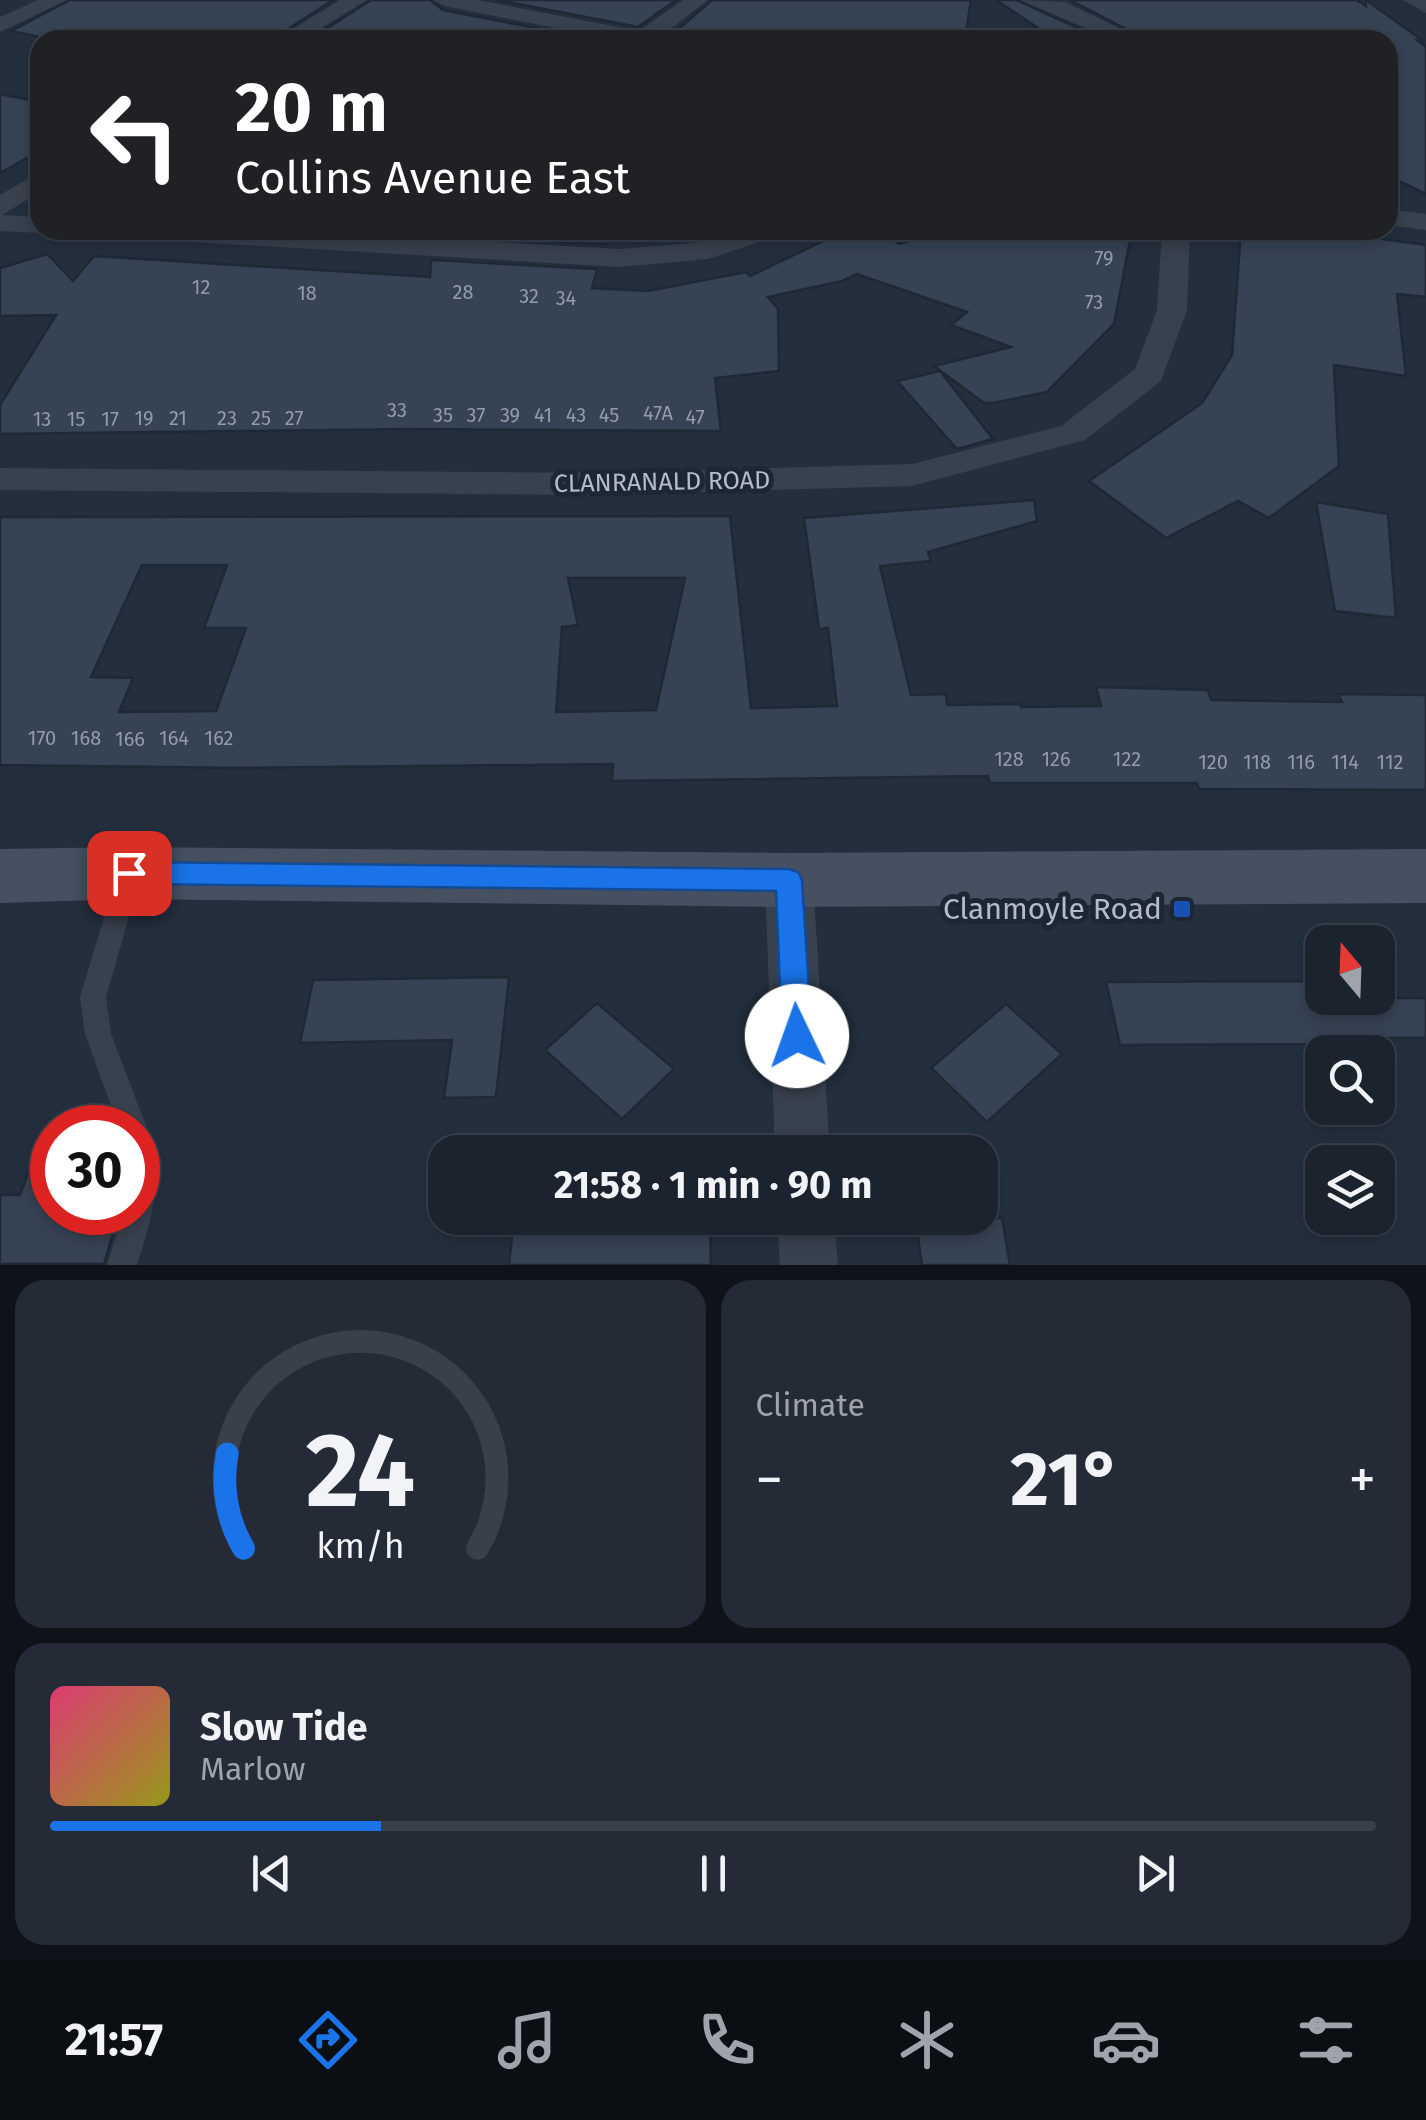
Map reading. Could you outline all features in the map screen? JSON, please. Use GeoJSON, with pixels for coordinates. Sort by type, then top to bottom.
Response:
{"type":"FeatureCollection","features":[{"type":"Feature","properties":{"kind":"main road"},"geometry":{"type":"LineString","coordinates":[[0,876],[129,873],[789,880],[1426,876]]}},
{"type":"Feature","properties":{"kind":"street"},"geometry":{"type":"LineString","coordinates":[[0,25],[56,0]]}},
{"type":"Feature","properties":{"kind":"street"},"geometry":{"type":"LineString","coordinates":[[304,30],[356,0]]}},
{"type":"Feature","properties":{"kind":"street"},"geometry":{"type":"LineString","coordinates":[[444,0],[600,30]]}},
{"type":"Feature","properties":{"kind":"street"},"geometry":{"type":"LineString","coordinates":[[659,30],[697,0]]}},
{"type":"Feature","properties":{"kind":"street"},"geometry":{"type":"LineString","coordinates":[[1031,0],[1058,7],[1110,30]]}},
{"type":"Feature","properties":{"kind":"street"},"geometry":{"type":"LineString","coordinates":[[1414,0],[1426,7]]}},
{"type":"Feature","properties":{"kind":"street"},"geometry":{"type":"LineString","coordinates":[[0,207],[30,187]]}},
{"type":"Feature","properties":{"kind":"street"},"geometry":{"type":"LineString","coordinates":[[1398,218],[1426,222]]}},
{"type":"Feature","properties":{"kind":"street"},"geometry":{"type":"LineString","coordinates":[[0,223],[30,224]]}},
{"type":"Feature","properties":{"kind":"street"},"geometry":{"type":"LineString","coordinates":[[302,240],[620,258],[708,250],[738,240]]}},
{"type":"Feature","properties":{"kind":"street","name":"CLANRANALD ROAD"},"geometry":{"type":"LineString","coordinates":[[0,478],[600,484],[912,475],[1073,432],[1150,374],[1172,310],[1176,240]]}},
{"type":"Feature","properties":{"kind":"street"},"geometry":{"type":"LineString","coordinates":[[789,880],[802,1135]]}},
{"type":"Feature","properties":{"kind":"street"},"geometry":{"type":"LineString","coordinates":[[807,1235],[809,1265]]}},
{"type":"Feature","properties":{"kind":"lane"},"geometry":{"type":"LineString","coordinates":[[124,1105],[98,1034],[92,997],[129,873]]}},
{"type":"Feature","properties":{"kind":"lane"},"geometry":{"type":"LineString","coordinates":[[122,1265],[132,1235]]}},
{"type":"Feature","properties":{"kind":"building"},"geometry":{"type":"Polygon","coordinates":[[[70,0],[333,0],[286,30],[30,30],[30,35],[11,31],[70,0]]]}},
{"type":"Feature","properties":{"kind":"building"},"geometry":{"type":"Polygon","coordinates":[[[371,0],[430,0],[443,10],[546,30],[324,30],[371,0]]]}},
{"type":"Feature","properties":{"kind":"building"},"geometry":{"type":"Polygon","coordinates":[[[497,0],[676,0],[638,27],[497,0]]]}},
{"type":"Feature","properties":{"kind":"building"},"geometry":{"type":"Polygon","coordinates":[[[712,0],[971,0],[966,30],[678,30],[712,0]]]}},
{"type":"Feature","properties":{"kind":"building"},"geometry":{"type":"Polygon","coordinates":[[[996,0],[1016,0],[1082,30],[1041,30],[996,0]]]}},
{"type":"Feature","properties":{"kind":"building"},"geometry":{"type":"Polygon","coordinates":[[[1070,0],[1357,0],[1366,6],[1366,0],[1422,40],[1417,40],[1426,47],[1426,194],[1398,181],[1398,30],[1128,30],[1070,0]]]}},
{"type":"Feature","properties":{"kind":"building"},"geometry":{"type":"Polygon","coordinates":[[[0,94],[30,100],[30,156],[0,173],[0,94]]]}},
{"type":"Feature","properties":{"kind":"building"},"geometry":{"type":"Polygon","coordinates":[[[528,240],[606,240],[605,244],[528,240]]]}},
{"type":"Feature","properties":{"kind":"building"},"geometry":{"type":"Polygon","coordinates":[[[825,240],[892,240],[900,244],[913,240],[1130,240],[1114,324],[1047,392],[993,403],[984,403],[934,366],[1011,347],[951,325],[967,312],[857,274],[842,281],[768,297],[778,309],[779,371],[715,378],[721,431],[409,429],[0,434],[0,405],[56,315],[0,316],[0,268],[47,254],[73,281],[94,256],[430,277],[431,260],[597,269],[592,288],[648,291],[746,272],[750,276],[825,240]]]}},
{"type":"Feature","properties":{"kind":"building"},"geometry":{"type":"Polygon","coordinates":[[[1240,240],[1390,240],[1426,245],[1426,297],[1397,294],[1406,376],[1334,365],[1339,466],[1269,518],[1238,501],[1166,538],[1089,481],[1202,403],[1232,355],[1240,240]]]}},
{"type":"Feature","properties":{"kind":"building"},"geometry":{"type":"Polygon","coordinates":[[[940,371],[993,439],[957,449],[897,381],[940,371]]]}},
{"type":"Feature","properties":{"kind":"building"},"geometry":{"type":"Polygon","coordinates":[[[1034,500],[1037,521],[928,552],[931,561],[880,566],[911,695],[946,694],[947,705],[1021,707],[1101,706],[1096,687],[1208,690],[1211,700],[1342,702],[1338,694],[1426,695],[1426,790],[1199,789],[1197,783],[990,783],[988,776],[612,781],[613,764],[241,768],[0,765],[0,517],[730,516],[751,708],[837,706],[828,628],[819,629],[804,518],[1034,500]],[[142,565],[91,677],[133,678],[119,712],[216,711],[246,628],[204,628],[227,565],[142,565]],[[568,578],[578,625],[562,627],[556,712],[656,710],[685,578],[568,578]]]}},
{"type":"Feature","properties":{"kind":"building"},"geometry":{"type":"Polygon","coordinates":[[[1316,502],[1388,514],[1396,618],[1335,611],[1316,502]]]}},
{"type":"Feature","properties":{"kind":"building"},"geometry":{"type":"Polygon","coordinates":[[[509,977],[496,1097],[444,1098],[452,1040],[300,1043],[313,980],[509,977]]]}},
{"type":"Feature","properties":{"kind":"building"},"geometry":{"type":"Polygon","coordinates":[[[1304,981],[1305,1015],[1395,1015],[1395,998],[1426,998],[1426,1038],[1305,1035],[1305,1044],[1120,1045],[1106,982],[1304,981]]]}},
{"type":"Feature","properties":{"kind":"building"},"geometry":{"type":"Polygon","coordinates":[[[597,1003],[674,1069],[622,1119],[545,1050],[597,1003]]]}},
{"type":"Feature","properties":{"kind":"building"},"geometry":{"type":"Polygon","coordinates":[[[1006,1004],[1062,1054],[987,1122],[931,1068],[1006,1004]]]}},
{"type":"Feature","properties":{"kind":"building"},"geometry":{"type":"Polygon","coordinates":[[[30,1168],[30,1235],[112,1235],[104,1264],[0,1264],[0,1195],[20,1195],[30,1168]]]}},
{"type":"Feature","properties":{"kind":"building"},"geometry":{"type":"Polygon","coordinates":[[[998,1218],[1002,1218],[1010,1265],[922,1265],[918,1235],[998,1235],[998,1218]]]}},
{"type":"Feature","properties":{"kind":"building"},"geometry":{"type":"Polygon","coordinates":[[[512,1235],[710,1235],[711,1265],[509,1265],[512,1235]]]}},
{"type":"Feature","properties":{"kind":"place","name":"Clanmoyle Road"},"geometry":{"type":"Point","coordinates":[1182,909]}},
{"type":"Feature","properties":{"kind":"route"},"geometry":{"type":"LineString","coordinates":[[129,873],[789,880],[797,1036]]}}]}
